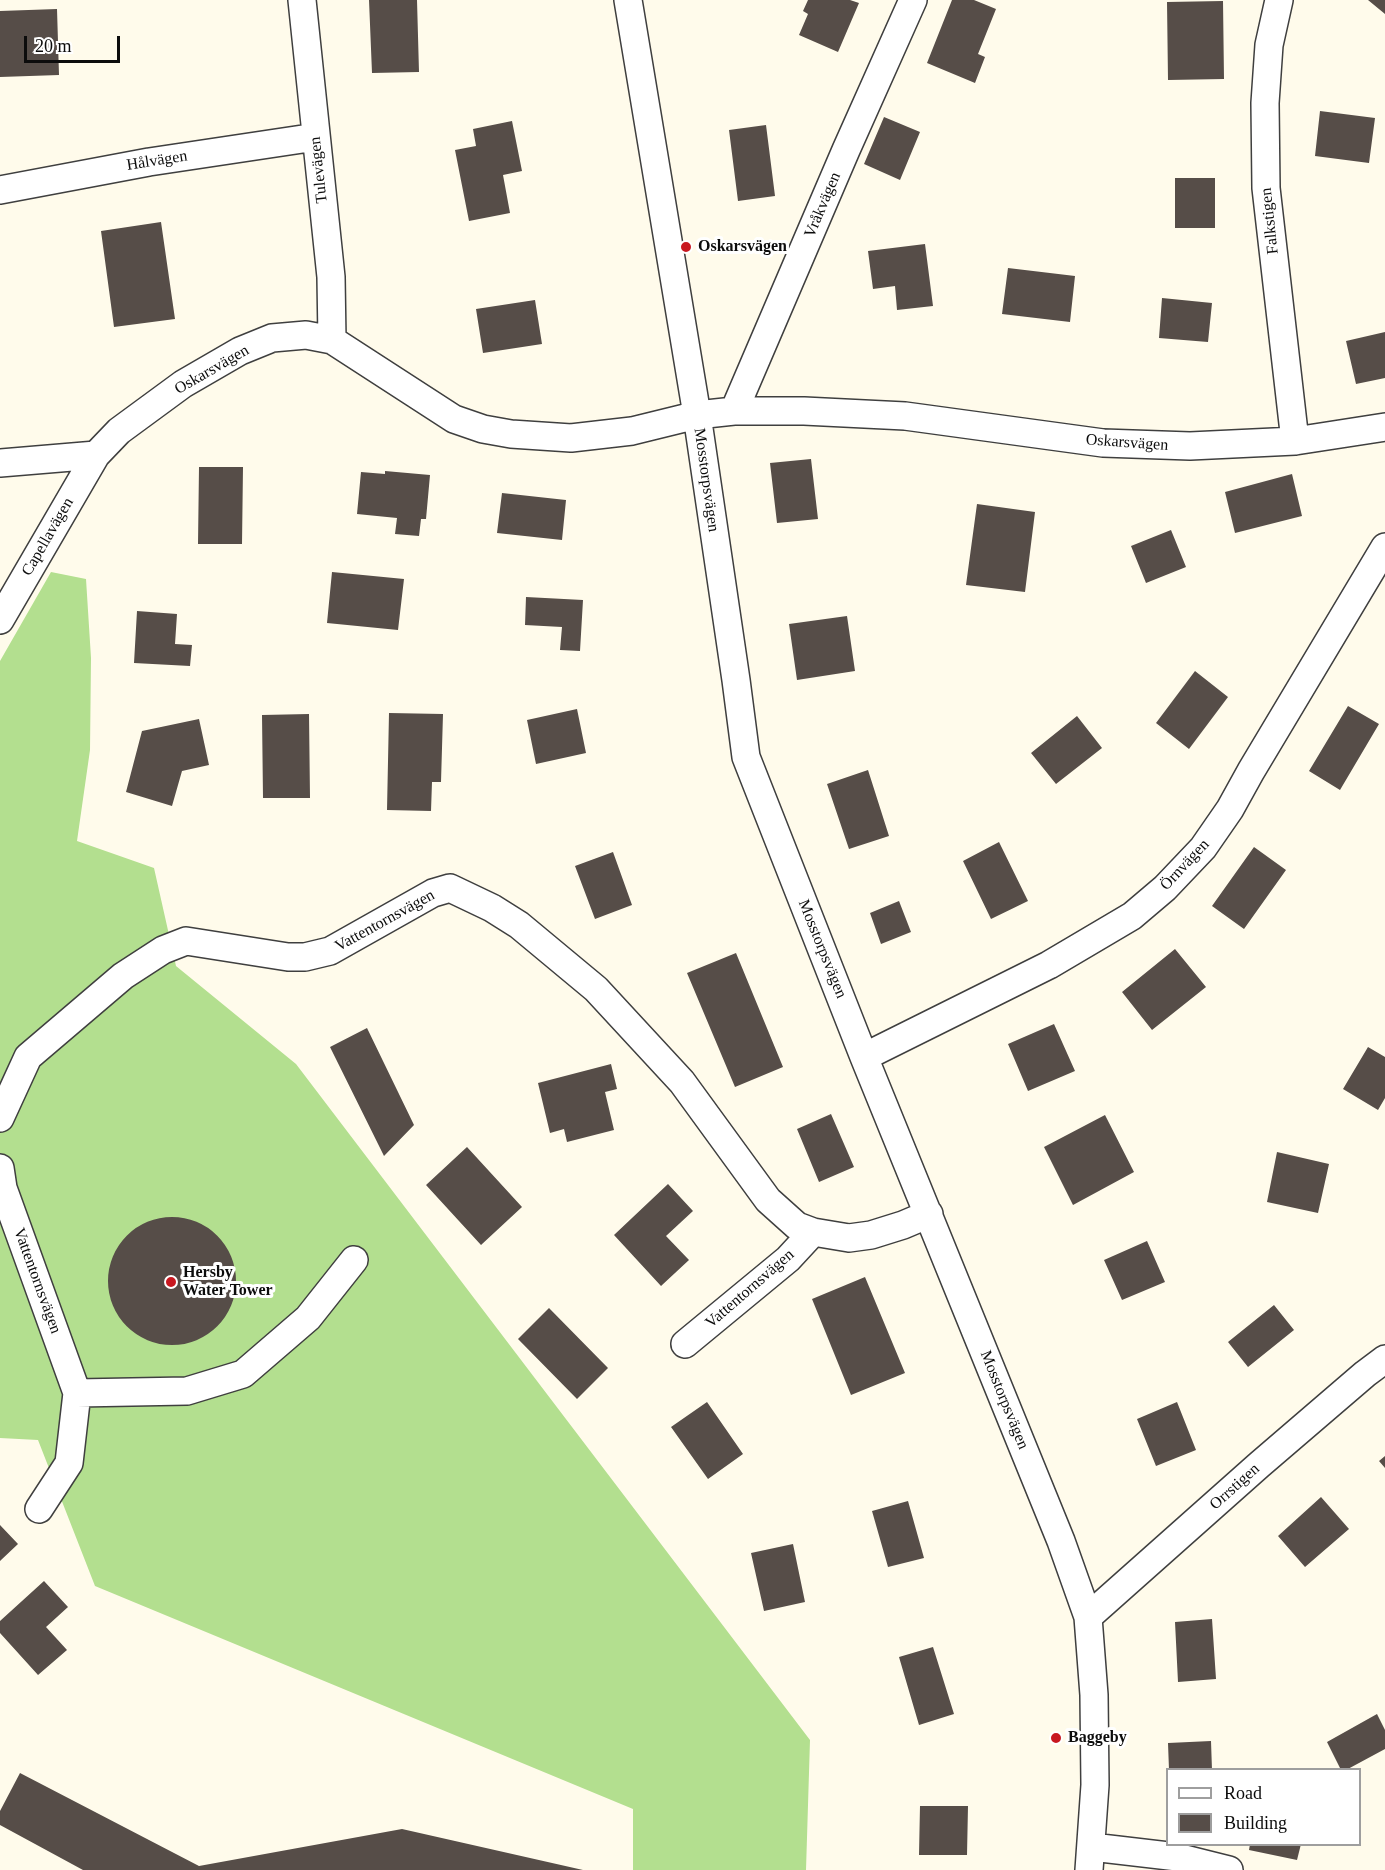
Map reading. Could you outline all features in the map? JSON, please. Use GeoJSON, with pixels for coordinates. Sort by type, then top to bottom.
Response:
{"type":"FeatureCollection","features":[{"type":"Feature","properties":{"kind":"street","name":"Tulevägen"},"geometry":{"type":"LineString","coordinates":[[302,0],[332,277],[332,340]]}},
{"type":"Feature","properties":{"kind":"street","name":"Mosstorpsvägen"},"geometry":{"type":"LineString","coordinates":[[628,0],[697,416],[746,757],[864,1057],[1061,1541],[1088,1617],[1094,1695],[1095,1785],[1090,1858]]}},
{"type":"Feature","properties":{"kind":"street","name":"Vråkvägen"},"geometry":{"type":"LineString","coordinates":[[734,411],[913,0]]}},
{"type":"Feature","properties":{"kind":"street","name":"Falkstigen"},"geometry":{"type":"LineString","coordinates":[[1279,0],[1269,45],[1265,103],[1266,188],[1295,441]]}},
{"type":"Feature","properties":{"kind":"street","name":"Hålvägen"},"geometry":{"type":"LineString","coordinates":[[0,190],[149,162],[316,138]]}},
{"type":"Feature","properties":{"kind":"street","name":"Oskarsvägen"},"geometry":{"type":"LineString","coordinates":[[96,455],[120,431],[183,384],[240,351],[272,338],[306,335],[332,340],[454,419],[483,429],[511,434],[571,438],[632,431],[697,416],[734,411],[804,411],[905,416],[1103,443],[1190,446],[1295,441],[1385,427]]}},
{"type":"Feature","properties":{"kind":"street"},"geometry":{"type":"LineString","coordinates":[[0,463],[96,455]]}},
{"type":"Feature","properties":{"kind":"street","name":"Capellavägen"},"geometry":{"type":"LineString","coordinates":[[0,620],[96,455]]}},
{"type":"Feature","properties":{"kind":"street","name":"Örnvägen"},"geometry":{"type":"LineString","coordinates":[[864,1057],[1049,965],[1132,916],[1165,888],[1203,848],[1230,809],[1385,547]]}},
{"type":"Feature","properties":{"kind":"street","name":"Vattentornsvägen"},"geometry":{"type":"LineString","coordinates":[[0,1118],[28,1057],[123,976],[163,950],[186,941],[288,957],[305,957],[330,951],[433,893],[450,888],[492,908],[519,925],[596,989],[682,1082],[768,1200],[797,1226],[813,1233],[849,1238],[871,1235],[929,1214]]}},
{"type":"Feature","properties":{"kind":"street","name":"Vattentornsvägen"},"geometry":{"type":"LineString","coordinates":[[0,1168],[3,1188],[77,1393],[69,1463],[39,1509]]}},
{"type":"Feature","properties":{"kind":"street","name":"Vattentornsvägen"},"geometry":{"type":"LineString","coordinates":[[685,1344],[788,1259],[813,1233]]}},
{"type":"Feature","properties":{"kind":"street"},"geometry":{"type":"LineString","coordinates":[[77,1393],[187,1391],[243,1374],[308,1318],[354,1260]]}},
{"type":"Feature","properties":{"kind":"street","name":"Orrstigen"},"geometry":{"type":"LineString","coordinates":[[1088,1617],[1259,1465],[1385,1359]]}},
{"type":"Feature","properties":{"kind":"street"},"geometry":{"type":"LineString","coordinates":[[1090,1858],[1177,1857],[1229,1870]]}},
{"type":"Feature","properties":{"kind":"green space"},"geometry":{"type":"Polygon","coordinates":[[[51,572],[86,579],[91,658],[90,750],[77,841],[154,868],[176,966],[296,1064],[810,1740],[806,1870],[633,1870],[633,1809],[95,1586],[38,1440],[0,1438],[0,661],[51,572]]]}},
{"type":"Feature","properties":{"kind":"building"},"geometry":{"type":"Polygon","coordinates":[[[369,0],[417,0],[419,72],[372,73],[369,0]]]}},
{"type":"Feature","properties":{"kind":"building"},"geometry":{"type":"Polygon","coordinates":[[[808,0],[850,0],[859,3],[838,52],[799,35],[808,14],[803,11],[808,0]]]}},
{"type":"Feature","properties":{"kind":"building"},"geometry":{"type":"Polygon","coordinates":[[[952,0],[974,0],[996,9],[978,54],[985,57],[975,83],[927,63],[952,0]]]}},
{"type":"Feature","properties":{"kind":"building"},"geometry":{"type":"Polygon","coordinates":[[[1368,0],[1385,0],[1385,14],[1368,0]]]}},
{"type":"Feature","properties":{"kind":"building"},"geometry":{"type":"Polygon","coordinates":[[[1223,1],[1224,79],[1168,80],[1167,2],[1223,1]]]}},
{"type":"Feature","properties":{"kind":"building"},"geometry":{"type":"Polygon","coordinates":[[[57,9],[59,75],[0,77],[0,11],[57,9]]]}},
{"type":"Feature","properties":{"kind":"building"},"geometry":{"type":"Polygon","coordinates":[[[1320,111],[1375,118],[1369,163],[1315,156],[1320,111]]]}},
{"type":"Feature","properties":{"kind":"building"},"geometry":{"type":"Polygon","coordinates":[[[884,117],[920,132],[900,180],[864,164],[884,117]]]}},
{"type":"Feature","properties":{"kind":"building"},"geometry":{"type":"Polygon","coordinates":[[[512,121],[522,171],[503,175],[510,213],[469,221],[455,150],[476,146],[473,129],[512,121]]]}},
{"type":"Feature","properties":{"kind":"building"},"geometry":{"type":"Polygon","coordinates":[[[766,125],[775,196],[738,201],[729,130],[766,125]]]}},
{"type":"Feature","properties":{"kind":"building"},"geometry":{"type":"Polygon","coordinates":[[[1175,178],[1215,178],[1215,228],[1175,228],[1175,178]]]}},
{"type":"Feature","properties":{"kind":"building"},"geometry":{"type":"Polygon","coordinates":[[[161,222],[175,319],[114,327],[101,231],[161,222]]]}},
{"type":"Feature","properties":{"kind":"building"},"geometry":{"type":"Polygon","coordinates":[[[925,244],[933,306],[897,310],[895,286],[873,289],[868,251],[925,244]]]}},
{"type":"Feature","properties":{"kind":"building"},"geometry":{"type":"Polygon","coordinates":[[[1008,268],[1075,276],[1070,322],[1002,314],[1008,268]]]}},
{"type":"Feature","properties":{"kind":"building"},"geometry":{"type":"Polygon","coordinates":[[[1162,298],[1212,303],[1208,342],[1159,338],[1162,298]]]}},
{"type":"Feature","properties":{"kind":"building"},"geometry":{"type":"Polygon","coordinates":[[[535,300],[542,344],[483,353],[476,309],[535,300]]]}},
{"type":"Feature","properties":{"kind":"building"},"geometry":{"type":"Polygon","coordinates":[[[1385,332],[1385,378],[1356,384],[1346,341],[1385,332]]]}},
{"type":"Feature","properties":{"kind":"building"},"geometry":{"type":"Polygon","coordinates":[[[811,459],[818,519],[777,523],[770,463],[811,459]]]}},
{"type":"Feature","properties":{"kind":"building"},"geometry":{"type":"Polygon","coordinates":[[[199,467],[243,467],[242,544],[198,544],[199,467]]]}},
{"type":"Feature","properties":{"kind":"building"},"geometry":{"type":"Polygon","coordinates":[[[385,471],[430,475],[426,519],[421,519],[419,536],[395,534],[397,518],[357,514],[361,472],[385,474],[385,471]]]}},
{"type":"Feature","properties":{"kind":"building"},"geometry":{"type":"Polygon","coordinates":[[[1292,474],[1302,516],[1235,533],[1225,492],[1292,474]]]}},
{"type":"Feature","properties":{"kind":"building"},"geometry":{"type":"Polygon","coordinates":[[[502,493],[566,500],[562,540],[497,533],[502,493]]]}},
{"type":"Feature","properties":{"kind":"building"},"geometry":{"type":"Polygon","coordinates":[[[977,504],[1035,512],[1025,592],[966,585],[977,504]]]}},
{"type":"Feature","properties":{"kind":"building"},"geometry":{"type":"Polygon","coordinates":[[[1171,530],[1186,567],[1146,583],[1131,546],[1171,530]]]}},
{"type":"Feature","properties":{"kind":"building"},"geometry":{"type":"Polygon","coordinates":[[[332,572],[404,579],[398,630],[327,623],[332,572]]]}},
{"type":"Feature","properties":{"kind":"building"},"geometry":{"type":"Polygon","coordinates":[[[526,597],[583,600],[580,651],[560,650],[562,627],[525,625],[526,597]]]}},
{"type":"Feature","properties":{"kind":"building"},"geometry":{"type":"Polygon","coordinates":[[[137,611],[177,614],[175,644],[192,645],[190,666],[134,663],[137,611]]]}},
{"type":"Feature","properties":{"kind":"building"},"geometry":{"type":"Polygon","coordinates":[[[847,616],[855,671],[797,680],[789,624],[847,616]]]}},
{"type":"Feature","properties":{"kind":"building"},"geometry":{"type":"Polygon","coordinates":[[[1195,671],[1228,697],[1189,749],[1156,723],[1195,671]]]}},
{"type":"Feature","properties":{"kind":"building"},"geometry":{"type":"Polygon","coordinates":[[[1348,706],[1379,724],[1340,790],[1309,771],[1348,706]]]}},
{"type":"Feature","properties":{"kind":"building"},"geometry":{"type":"Polygon","coordinates":[[[577,709],[586,753],[536,764],[527,720],[577,709]]]}},
{"type":"Feature","properties":{"kind":"building"},"geometry":{"type":"Polygon","coordinates":[[[389,713],[443,714],[441,782],[432,782],[431,811],[387,810],[389,713]]]}},
{"type":"Feature","properties":{"kind":"building"},"geometry":{"type":"Polygon","coordinates":[[[309,714],[310,798],[263,798],[262,715],[309,714]]]}},
{"type":"Feature","properties":{"kind":"building"},"geometry":{"type":"Polygon","coordinates":[[[1077,716],[1102,748],[1056,784],[1031,753],[1077,716]]]}},
{"type":"Feature","properties":{"kind":"building"},"geometry":{"type":"Polygon","coordinates":[[[199,719],[209,765],[182,771],[172,806],[126,792],[142,731],[199,719]]]}},
{"type":"Feature","properties":{"kind":"building"},"geometry":{"type":"Polygon","coordinates":[[[868,770],[889,836],[849,849],[827,784],[868,770]]]}},
{"type":"Feature","properties":{"kind":"building"},"geometry":{"type":"Polygon","coordinates":[[[999,842],[1028,901],[991,919],[963,861],[999,842]]]}},
{"type":"Feature","properties":{"kind":"building"},"geometry":{"type":"Polygon","coordinates":[[[1254,847],[1286,870],[1244,929],[1212,906],[1254,847]]]}},
{"type":"Feature","properties":{"kind":"building"},"geometry":{"type":"Polygon","coordinates":[[[613,852],[632,905],[595,919],[575,866],[613,852]]]}},
{"type":"Feature","properties":{"kind":"building"},"geometry":{"type":"Polygon","coordinates":[[[899,901],[911,932],[881,944],[870,913],[899,901]]]}},
{"type":"Feature","properties":{"kind":"building"},"geometry":{"type":"Polygon","coordinates":[[[1175,949],[1206,987],[1152,1030],[1122,992],[1175,949]]]}},
{"type":"Feature","properties":{"kind":"building"},"geometry":{"type":"Polygon","coordinates":[[[736,953],[783,1067],[735,1087],[687,973],[736,953]]]}},
{"type":"Feature","properties":{"kind":"building"},"geometry":{"type":"Polygon","coordinates":[[[1054,1024],[1075,1071],[1028,1091],[1008,1044],[1054,1024]]]}},
{"type":"Feature","properties":{"kind":"building"},"geometry":{"type":"Polygon","coordinates":[[[367,1028],[414,1125],[384,1156],[330,1047],[367,1028]]]}},
{"type":"Feature","properties":{"kind":"building"},"geometry":{"type":"Polygon","coordinates":[[[1368,1047],[1385,1057],[1385,1098],[1378,1110],[1343,1089],[1368,1047]]]}},
{"type":"Feature","properties":{"kind":"building"},"geometry":{"type":"Polygon","coordinates":[[[611,1064],[617,1089],[605,1092],[614,1130],[567,1142],[564,1129],[550,1133],[538,1083],[611,1064]]]}},
{"type":"Feature","properties":{"kind":"building"},"geometry":{"type":"Polygon","coordinates":[[[831,1114],[854,1167],[819,1182],[797,1129],[831,1114]]]}},
{"type":"Feature","properties":{"kind":"building"},"geometry":{"type":"Polygon","coordinates":[[[1105,1115],[1134,1172],[1073,1205],[1044,1147],[1105,1115]]]}},
{"type":"Feature","properties":{"kind":"building"},"geometry":{"type":"Polygon","coordinates":[[[467,1147],[522,1207],[481,1245],[426,1185],[467,1147]]]}},
{"type":"Feature","properties":{"kind":"building"},"geometry":{"type":"Polygon","coordinates":[[[1277,1152],[1329,1164],[1318,1213],[1267,1202],[1277,1152]]]}},
{"type":"Feature","properties":{"kind":"building"},"geometry":{"type":"Polygon","coordinates":[[[668,1184],[693,1211],[666,1236],[689,1260],[661,1286],[614,1235],[668,1184]]]}},
{"type":"Feature","properties":{"kind":"building","name":"Hersby Water Tower"},"geometry":{"type":"Polygon","coordinates":[[[172,1217],[197,1222],[217,1236],[231,1256],[236,1281],[231,1306],[217,1326],[197,1340],[172,1345],[147,1340],[127,1326],[113,1306],[108,1281],[113,1256],[127,1236],[147,1222],[172,1217]]]}},
{"type":"Feature","properties":{"kind":"building"},"geometry":{"type":"Polygon","coordinates":[[[1147,1241],[1165,1282],[1122,1300],[1104,1260],[1147,1241]]]}},
{"type":"Feature","properties":{"kind":"building"},"geometry":{"type":"Polygon","coordinates":[[[865,1277],[905,1373],[851,1395],[812,1299],[865,1277]]]}},
{"type":"Feature","properties":{"kind":"building"},"geometry":{"type":"Polygon","coordinates":[[[1274,1305],[1294,1330],[1248,1367],[1228,1342],[1274,1305]]]}},
{"type":"Feature","properties":{"kind":"building"},"geometry":{"type":"Polygon","coordinates":[[[549,1308],[608,1368],[577,1399],[518,1339],[549,1308]]]}},
{"type":"Feature","properties":{"kind":"building"},"geometry":{"type":"Polygon","coordinates":[[[707,1402],[743,1454],[708,1479],[671,1427],[707,1402]]]}},
{"type":"Feature","properties":{"kind":"building"},"geometry":{"type":"Polygon","coordinates":[[[1177,1402],[1196,1450],[1156,1466],[1137,1419],[1177,1402]]]}},
{"type":"Feature","properties":{"kind":"building"},"geometry":{"type":"Polygon","coordinates":[[[1385,1456],[1385,1468],[1379,1461],[1385,1456]]]}},
{"type":"Feature","properties":{"kind":"building"},"geometry":{"type":"Polygon","coordinates":[[[1321,1497],[1349,1529],[1305,1567],[1278,1536],[1321,1497]]]}},
{"type":"Feature","properties":{"kind":"building"},"geometry":{"type":"Polygon","coordinates":[[[908,1501],[924,1558],[888,1567],[872,1511],[908,1501]]]}},
{"type":"Feature","properties":{"kind":"building"},"geometry":{"type":"Polygon","coordinates":[[[0,1525],[18,1544],[0,1561],[0,1525]]]}},
{"type":"Feature","properties":{"kind":"building"},"geometry":{"type":"Polygon","coordinates":[[[793,1544],[805,1602],[764,1611],[751,1553],[793,1544]]]}},
{"type":"Feature","properties":{"kind":"building"},"geometry":{"type":"Polygon","coordinates":[[[44,1581],[68,1607],[46,1627],[67,1650],[38,1675],[0,1633],[0,1621],[44,1581]]]}},
{"type":"Feature","properties":{"kind":"building"},"geometry":{"type":"Polygon","coordinates":[[[1212,1619],[1216,1679],[1178,1682],[1175,1622],[1212,1619]]]}},
{"type":"Feature","properties":{"kind":"building"},"geometry":{"type":"Polygon","coordinates":[[[933,1647],[954,1714],[919,1725],[899,1657],[933,1647]]]}},
{"type":"Feature","properties":{"kind":"building"},"geometry":{"type":"Polygon","coordinates":[[[1377,1714],[1385,1730],[1385,1749],[1350,1768],[1340,1768],[1327,1742],[1377,1714]]]}},
{"type":"Feature","properties":{"kind":"building"},"geometry":{"type":"Polygon","coordinates":[[[1211,1741],[1212,1768],[1169,1768],[1168,1743],[1211,1741]]]}},
{"type":"Feature","properties":{"kind":"building"},"geometry":{"type":"Polygon","coordinates":[[[20,1773],[199,1866],[402,1829],[583,1870],[83,1870],[0,1825],[0,1811],[20,1773]]]}},
{"type":"Feature","properties":{"kind":"building"},"geometry":{"type":"Polygon","coordinates":[[[920,1806],[968,1806],[967,1855],[919,1855],[920,1806]]]}},
{"type":"Feature","properties":{"kind":"building"},"geometry":{"type":"Polygon","coordinates":[[[1250,1846],[1300,1846],[1297,1860],[1249,1850],[1250,1846]]]}},
{"type":"Feature","properties":{"kind":"place","name":"Oskarsvägen"},"geometry":{"type":"Point","coordinates":[686,247]}},
{"type":"Feature","properties":{"kind":"place","name":"Hersby Water Tower"},"geometry":{"type":"Point","coordinates":[171,1282]}},
{"type":"Feature","properties":{"kind":"place","name":"Baggeby"},"geometry":{"type":"Point","coordinates":[1056,1738]}}]}
